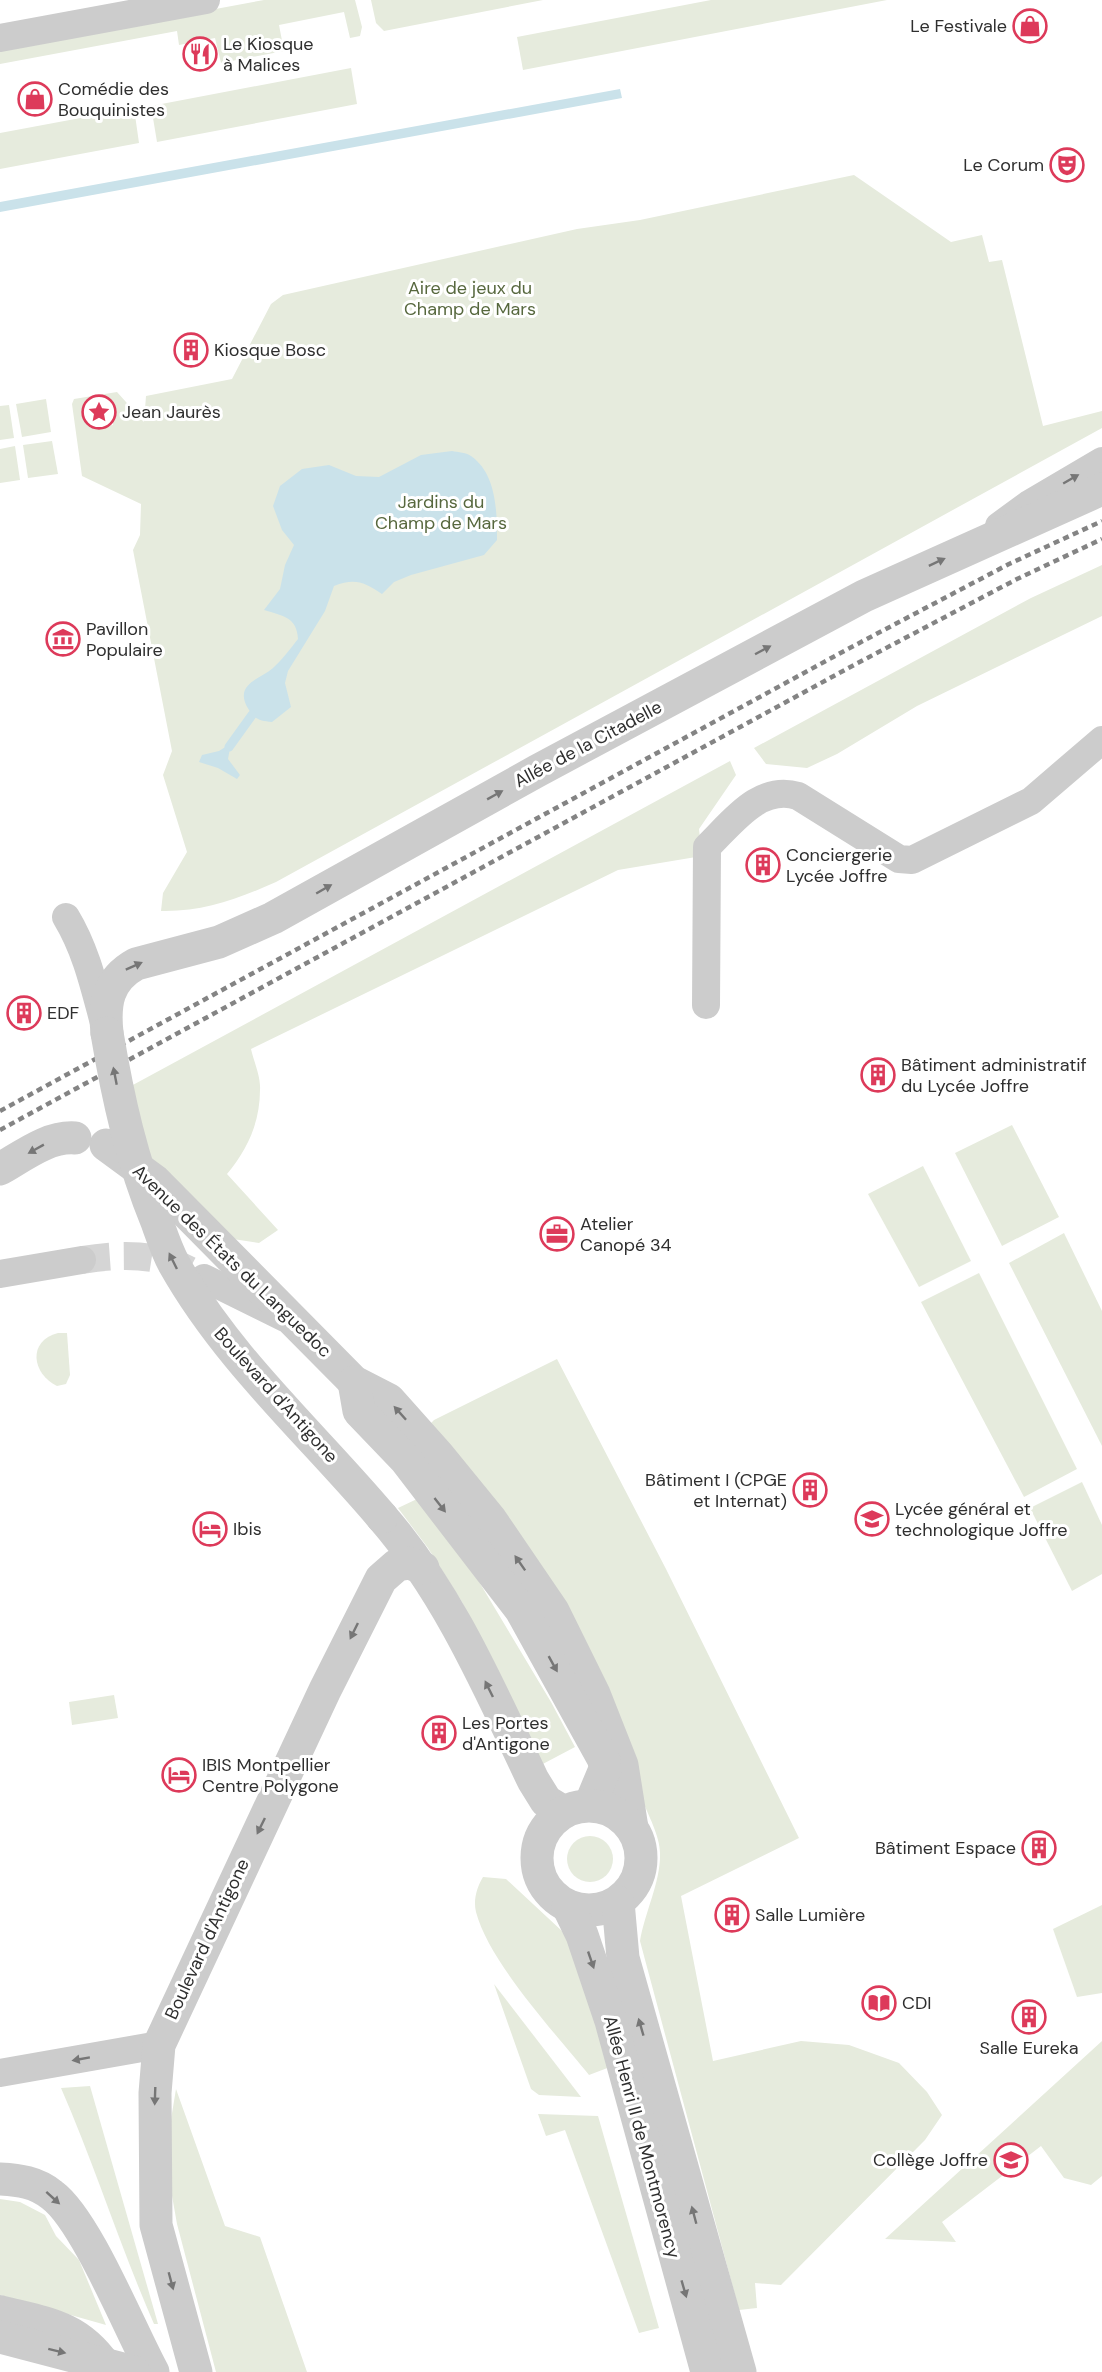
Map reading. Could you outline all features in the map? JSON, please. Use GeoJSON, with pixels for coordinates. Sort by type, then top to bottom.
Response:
{"type":"FeatureCollection","features":[{"type":"Feature","properties":{"kind":"street"},"geometry":{"type":"LineString","coordinates":[[0,23],[126,0]]}},
{"type":"Feature","properties":{"kind":"street"},"geometry":{"type":"LineString","coordinates":[[0,38],[206,0]]}},
{"type":"Feature","properties":{"kind":"street","name":"Allée de la Citadelle"},"geometry":{"type":"LineString","coordinates":[[107,1034],[106,1000],[111,988],[125,970],[136,964],[219,942],[273,918],[507,788],[853,602],[970,546],[1029,504],[1102,461]]}},
{"type":"Feature","properties":{"kind":"street"},"geometry":{"type":"LineString","coordinates":[[970,546],[1102,489]]}},
{"type":"Feature","properties":{"kind":"street"},"geometry":{"type":"LineString","coordinates":[[706,1005],[707,847],[744,811],[760,800],[771,794],[786,792],[798,796],[899,859],[912,860],[1031,801],[1102,740]]}},
{"type":"Feature","properties":{"kind":"street"},"geometry":{"type":"LineString","coordinates":[[66,917],[79,938],[87,960],[107,1034]]}},
{"type":"Feature","properties":{"kind":"street","name":"Boulevard d'Antigone"},"geometry":{"type":"LineString","coordinates":[[107,1034],[129,1144],[173,1262],[205,1315],[267,1390],[336,1463],[431,1580]]}},
{"type":"Feature","properties":{"kind":"street","name":"Avenue des États du Languedoc"},"geometry":{"type":"LineString","coordinates":[[0,1168],[46,1143],[66,1137],[90,1142],[155,1181],[300,1325],[520,1610],[549,1658],[604,1760],[605,1769],[577,1809]]}},
{"type":"Feature","properties":{"kind":"street"},"geometry":{"type":"LineString","coordinates":[[0,1274],[82,1260]]}},
{"type":"Feature","properties":{"kind":"street"},"geometry":{"type":"LineString","coordinates":[[204,1278],[300,1325]]}},
{"type":"Feature","properties":{"kind":"street","name":"Avenue des États du Languedoc"},"geometry":{"type":"LineString","coordinates":[[356,1396],[389,1400],[491,1520],[553,1611],[594,1694],[622,1765],[632,1828]]}},
{"type":"Feature","properties":{"kind":"street","name":"Boulevard d'Antigone"},"geometry":{"type":"LineString","coordinates":[[196,2372],[156,2225],[155,2093],[160,2041],[242,1864],[381,1579],[397,1565],[409,1563],[431,1580]]}},
{"type":"Feature","properties":{"kind":"street"},"geometry":{"type":"LineString","coordinates":[[431,1580],[457,1624],[533,1780],[546,1801],[577,1809],[606,1808],[621,1816],[632,1828],[641,1850],[639,1874],[627,1894],[618,1902],[594,1910],[568,1906],[554,1897],[543,1883],[538,1867],[537,1850],[543,1834],[577,1809]]}},
{"type":"Feature","properties":{"kind":"street","name":"Allée Henri II de Montmorency"},"geometry":{"type":"LineString","coordinates":[[618,1902],[623,1958],[740,2372]]}},
{"type":"Feature","properties":{"kind":"street","name":"Allée Henri II de Montmorency"},"geometry":{"type":"LineString","coordinates":[[568,1906],[582,1935],[611,2021],[707,2372]]}},
{"type":"Feature","properties":{"kind":"street"},"geometry":{"type":"LineString","coordinates":[[0,2073],[160,2041]]}},
{"type":"Feature","properties":{"kind":"street"},"geometry":{"type":"LineString","coordinates":[[0,2179],[26,2180],[53,2195],[73,2220],[153,2372]]}},
{"type":"Feature","properties":{"kind":"street"},"geometry":{"type":"LineString","coordinates":[[0,2309],[70,2329],[92,2343],[121,2368]]}},
{"type":"Feature","properties":{"kind":"street"},"geometry":{"type":"LineString","coordinates":[[0,2337],[121,2368]]}},
{"type":"Feature","properties":{"kind":"green space"},"geometry":{"type":"Polygon","coordinates":[[[264,0],[355,0],[362,27],[360,36],[350,38],[344,12],[279,25],[284,51],[221,63],[215,38],[179,45],[177,31],[0,64],[0,49],[264,0]]]}},
{"type":"Feature","properties":{"kind":"green space"},"geometry":{"type":"Polygon","coordinates":[[[371,0],[543,0],[384,31],[376,23],[371,0]]]}},
{"type":"Feature","properties":{"kind":"green space"},"geometry":{"type":"Polygon","coordinates":[[[711,0],[887,0],[523,70],[517,37],[711,0]]]}},
{"type":"Feature","properties":{"kind":"green space"},"geometry":{"type":"Polygon","coordinates":[[[351,68],[357,104],[157,142],[151,106],[351,68]]]}},
{"type":"Feature","properties":{"kind":"green space"},"geometry":{"type":"Polygon","coordinates":[[[134,108],[139,143],[0,169],[0,133],[134,108]]]}},
{"type":"Feature","properties":{"kind":"green space","name":"Jardins du Champ de Mars"},"geometry":{"type":"Polygon","coordinates":[[[854,175],[951,242],[982,235],[989,262],[1002,260],[1043,426],[1102,411],[1102,428],[276,882],[248,894],[206,907],[161,911],[163,893],[187,852],[163,775],[172,751],[133,550],[140,535],[141,504],[82,476],[72,404],[74,399],[117,392],[144,422],[146,396],[232,379],[271,304],[283,295],[577,229],[640,220],[854,175]],[[109,401],[87,404],[90,428],[113,425],[109,401]]]}},
{"type":"Feature","properties":{"kind":"green space"},"geometry":{"type":"Polygon","coordinates":[[[46,399],[51,432],[22,437],[16,404],[46,399]]]}},
{"type":"Feature","properties":{"kind":"green space"},"geometry":{"type":"Polygon","coordinates":[[[9,405],[14,438],[0,440],[0,406],[9,405]]]}},
{"type":"Feature","properties":{"kind":"green space"},"geometry":{"type":"Polygon","coordinates":[[[52,441],[58,474],[28,478],[23,445],[52,441]]]}},
{"type":"Feature","properties":{"kind":"green space"},"geometry":{"type":"Polygon","coordinates":[[[15,446],[20,480],[0,483],[0,449],[15,446]]]}},
{"type":"Feature","properties":{"kind":"green space"},"geometry":{"type":"Polygon","coordinates":[[[1102,565],[1102,616],[917,706],[837,754],[807,768],[766,764],[754,748],[1031,598],[1102,565]]]}},
{"type":"Feature","properties":{"kind":"green space"},"geometry":{"type":"Polygon","coordinates":[[[730,761],[736,775],[699,829],[702,856],[618,870],[251,1049],[260,1085],[258,1114],[246,1146],[227,1174],[278,1230],[259,1243],[233,1239],[149,1158],[131,1086],[730,761]]]}},
{"type":"Feature","properties":{"kind":"green space"},"geometry":{"type":"Polygon","coordinates":[[[1012,1125],[1059,1217],[1002,1246],[955,1153],[1012,1125]]]}},
{"type":"Feature","properties":{"kind":"green space"},"geometry":{"type":"Polygon","coordinates":[[[923,1166],[971,1261],[919,1287],[868,1194],[923,1166]]]}},
{"type":"Feature","properties":{"kind":"green space"},"geometry":{"type":"Polygon","coordinates":[[[1064,1233],[1102,1311],[1102,1446],[1009,1263],[1064,1233]]]}},
{"type":"Feature","properties":{"kind":"green space"},"geometry":{"type":"Polygon","coordinates":[[[979,1273],[1077,1469],[1024,1497],[921,1302],[979,1273]]]}},
{"type":"Feature","properties":{"kind":"green space"},"geometry":{"type":"Polygon","coordinates":[[[58,1333],[67,1333],[70,1375],[66,1384],[57,1386],[42,1374],[36,1358],[41,1343],[58,1333]]]}},
{"type":"Feature","properties":{"kind":"green space"},"geometry":{"type":"Polygon","coordinates":[[[557,1359],[666,1569],[799,1838],[681,1896],[713,2061],[801,2041],[849,2045],[899,2063],[927,2092],[942,2115],[925,2140],[781,2285],[755,2283],[757,2308],[739,2310],[640,1941],[660,1864],[656,1833],[642,1799],[427,1427],[434,1420],[557,1359]]]}},
{"type":"Feature","properties":{"kind":"green space"},"geometry":{"type":"Polygon","coordinates":[[[1082,1482],[1102,1525],[1102,1574],[1072,1591],[1030,1508],[1082,1482]]]}},
{"type":"Feature","properties":{"kind":"green space"},"geometry":{"type":"Polygon","coordinates":[[[417,1499],[478,1580],[551,1702],[575,1747],[539,1766],[462,1602],[428,1548],[398,1508],[417,1499]]]}},
{"type":"Feature","properties":{"kind":"green space"},"geometry":{"type":"Polygon","coordinates":[[[114,1695],[118,1718],[72,1725],[69,1702],[114,1695]]]}},
{"type":"Feature","properties":{"kind":"green space"},"geometry":{"type":"Polygon","coordinates":[[[590,1836],[599,1837],[606,1843],[612,1850],[612,1868],[606,1875],[599,1881],[590,1882],[581,1881],[574,1875],[568,1868],[567,1859],[568,1850],[574,1843],[581,1837],[590,1836]]]}},
{"type":"Feature","properties":{"kind":"green space"},"geometry":{"type":"Polygon","coordinates":[[[483,1877],[506,1879],[562,1931],[576,1954],[610,2067],[589,2075],[542,2019],[494,1953],[476,1912],[476,1894],[483,1877]]]}},
{"type":"Feature","properties":{"kind":"green space"},"geometry":{"type":"Polygon","coordinates":[[[1102,1905],[1102,1993],[1077,1997],[1053,1929],[1102,1905]]]}},
{"type":"Feature","properties":{"kind":"green space"},"geometry":{"type":"Polygon","coordinates":[[[494,1984],[581,2097],[539,2095],[531,2089],[494,1984]]]}},
{"type":"Feature","properties":{"kind":"green space"},"geometry":{"type":"Polygon","coordinates":[[[1102,2041],[1102,2176],[1091,2185],[1064,2178],[1041,2146],[942,2222],[956,2242],[885,2239],[1102,2041]]]}},
{"type":"Feature","properties":{"kind":"green space"},"geometry":{"type":"Polygon","coordinates":[[[90,2086],[158,2324],[154,2324],[142,2295],[61,2088],[90,2086]]]}},
{"type":"Feature","properties":{"kind":"green space"},"geometry":{"type":"Polygon","coordinates":[[[176,2089],[225,2226],[260,2237],[307,2372],[216,2372],[177,2224],[165,2156],[176,2089]]]}},
{"type":"Feature","properties":{"kind":"green space"},"geometry":{"type":"Polygon","coordinates":[[[538,2114],[598,2116],[659,2328],[639,2333],[565,2130],[546,2136],[538,2114]]]}},
{"type":"Feature","properties":{"kind":"green space"},"geometry":{"type":"Polygon","coordinates":[[[0,2199],[20,2202],[45,2215],[56,2236],[79,2260],[106,2325],[0,2295],[0,2199]]]}},
{"type":"Feature","properties":{"kind":"water"},"geometry":{"type":"Polygon","coordinates":[[[620,89],[622,98],[0,212],[0,202],[620,89]]]}},
{"type":"Feature","properties":{"kind":"water"},"geometry":{"type":"Polygon","coordinates":[[[452,451],[471,456],[486,473],[491,483],[496,506],[497,540],[484,555],[411,575],[394,582],[382,594],[359,582],[334,586],[325,611],[288,671],[285,683],[291,707],[272,722],[256,718],[245,701],[246,688],[276,665],[298,639],[295,626],[288,618],[264,610],[280,589],[285,565],[294,545],[282,530],[273,506],[280,486],[302,469],[329,465],[356,476],[379,477],[421,455],[452,451]]]}},
{"type":"Feature","properties":{"kind":"water"},"geometry":{"type":"Polygon","coordinates":[[[227,746],[230,748],[228,759],[240,775],[237,779],[218,768],[199,762],[202,755],[219,751],[227,746]]]}},
{"type":"Feature","properties":{"kind":"waterway"},"geometry":{"type":"LineString","coordinates":[[229,747],[252,715]]}},
{"type":"Feature","properties":{"kind":"tunnel"},"geometry":{"type":"LineString","coordinates":[[82,1260],[137,1256],[164,1260],[189,1270]]}},
{"type":"Feature","properties":{"kind":"railway"},"geometry":{"type":"LineString","coordinates":[[0,1111],[846,650],[1009,564],[1102,521]]}},
{"type":"Feature","properties":{"kind":"railway"},"geometry":{"type":"LineString","coordinates":[[0,1130],[854,665],[1017,579],[1102,539]]}},
{"type":"Feature","properties":{"kind":"place","name":"Le Festivale"},"geometry":{"type":"Point","coordinates":[1030,26]}},
{"type":"Feature","properties":{"kind":"place","name":"Le Kiosque à Malices"},"geometry":{"type":"Point","coordinates":[200,54]}},
{"type":"Feature","properties":{"kind":"place","name":"Comédie des Bouquinistes"},"geometry":{"type":"Point","coordinates":[35,99]}},
{"type":"Feature","properties":{"kind":"place","name":"Le Corum"},"geometry":{"type":"Point","coordinates":[1067,165]}},
{"type":"Feature","properties":{"kind":"place","name":"Kiosque Bosc"},"geometry":{"type":"Point","coordinates":[191,350]}},
{"type":"Feature","properties":{"kind":"place","name":"Jean Jaurès"},"geometry":{"type":"Point","coordinates":[99,412]}},
{"type":"Feature","properties":{"kind":"place","name":"Pavillon Populaire"},"geometry":{"type":"Point","coordinates":[63,639]}},
{"type":"Feature","properties":{"kind":"place","name":"Conciergerie Lycée Joffre"},"geometry":{"type":"Point","coordinates":[763,865]}},
{"type":"Feature","properties":{"kind":"place","name":"EDF"},"geometry":{"type":"Point","coordinates":[24,1013]}},
{"type":"Feature","properties":{"kind":"place","name":"Bâtiment administratif du Lycée Joffre"},"geometry":{"type":"Point","coordinates":[878,1075]}},
{"type":"Feature","properties":{"kind":"place","name":"Atelier Canopé 34"},"geometry":{"type":"Point","coordinates":[557,1234]}},
{"type":"Feature","properties":{"kind":"place","name":"Bâtiment I (CPGE et Internat)"},"geometry":{"type":"Point","coordinates":[810,1490]}},
{"type":"Feature","properties":{"kind":"place","name":"Lycée général et technologique Joffre"},"geometry":{"type":"Point","coordinates":[872,1519]}},
{"type":"Feature","properties":{"kind":"place","name":"Ibis"},"geometry":{"type":"Point","coordinates":[210,1529]}},
{"type":"Feature","properties":{"kind":"place","name":"Les Portes d'Antigone"},"geometry":{"type":"Point","coordinates":[439,1733]}},
{"type":"Feature","properties":{"kind":"place","name":"IBIS Montpellier Centre Polygone"},"geometry":{"type":"Point","coordinates":[179,1775]}},
{"type":"Feature","properties":{"kind":"place","name":"Bâtiment Espace"},"geometry":{"type":"Point","coordinates":[1039,1848]}},
{"type":"Feature","properties":{"kind":"place","name":"Salle Lumière"},"geometry":{"type":"Point","coordinates":[732,1915]}},
{"type":"Feature","properties":{"kind":"place","name":"CDI"},"geometry":{"type":"Point","coordinates":[879,2003]}},
{"type":"Feature","properties":{"kind":"place","name":"Salle Eureka"},"geometry":{"type":"Point","coordinates":[1029,2017]}},
{"type":"Feature","properties":{"kind":"place","name":"Collège Joffre"},"geometry":{"type":"Point","coordinates":[1011,2160]}},
{"type":"Feature","properties":{"kind":"park label","name":"Aire de jeux du Champ de Mars"},"geometry":{"type":"Point","coordinates":[470,298]}}]}
